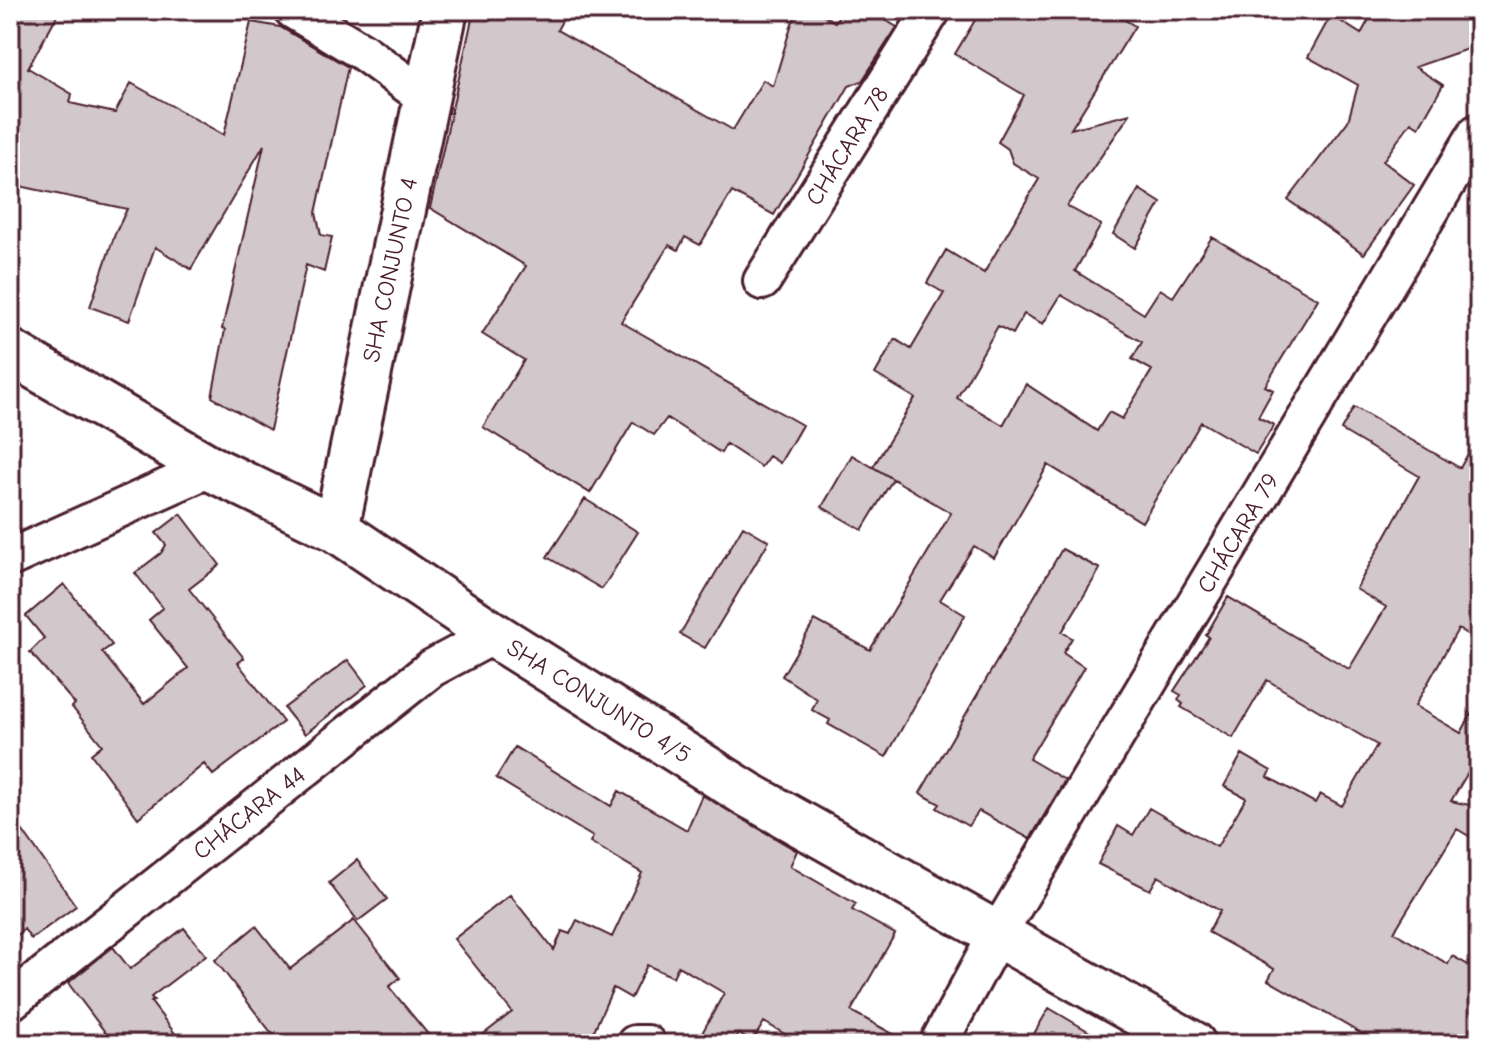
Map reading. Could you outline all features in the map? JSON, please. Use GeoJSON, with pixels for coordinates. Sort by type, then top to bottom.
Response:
{"type":"FeatureCollection","features":[{"type":"Feature","properties":{"kind":"street"},"geometry":{"type":"LineString","coordinates":[[293,10],[363,52],[426,98]]}},
{"type":"Feature","properties":{"kind":"street","name":"SHA CONJUNTO 4"},"geometry":{"type":"LineString","coordinates":[[336,529],[445,10]]}},
{"type":"Feature","properties":{"kind":"street","name":"CHÁCARA 78"},"geometry":{"type":"LineString","coordinates":[[762,281],[932,10]]}},
{"type":"Feature","properties":{"kind":"street","name":"CHÁCARA 79"},"geometry":{"type":"LineString","coordinates":[[938,1044],[998,933],[1477,133]]}},
{"type":"Feature","properties":{"kind":"street","name":"SHA CONJUNTO 4/5"},"geometry":{"type":"LineString","coordinates":[[10,352],[210,468],[336,529],[494,635],[747,794],[1193,1044]]}},
{"type":"Feature","properties":{"kind":"street"},"geometry":{"type":"LineString","coordinates":[[10,558],[210,468]]}},
{"type":"Feature","properties":{"kind":"street","name":"CHÁCARA 44"},"geometry":{"type":"LineString","coordinates":[[10,1002],[432,668],[494,635]]}},
{"type":"Feature","properties":{"kind":"street"},"geometry":{"type":"LineString","coordinates":[[635,1044],[647,1044]]}},
{"type":"Feature","properties":{"kind":"building"},"geometry":{"type":"Polygon","coordinates":[[[10,10],[60,10],[28,68],[72,94],[70,103],[115,113],[131,83],[224,135],[251,22],[280,27],[348,67],[316,213],[321,235],[332,237],[324,272],[306,265],[270,430],[212,397],[225,330],[222,329],[264,145],[191,269],[155,247],[129,321],[90,307],[127,209],[10,184],[10,10]]]}},
{"type":"Feature","properties":{"kind":"building"},"geometry":{"type":"Polygon","coordinates":[[[474,10],[568,10],[557,30],[733,130],[763,80],[773,86],[792,23],[800,10],[815,10],[835,22],[842,10],[868,10],[897,27],[862,81],[849,86],[774,215],[732,192],[700,245],[685,237],[678,250],[669,245],[621,322],[802,425],[780,463],[769,456],[761,467],[726,444],[721,453],[667,418],[654,435],[633,422],[590,493],[483,427],[524,360],[482,334],[526,266],[430,208],[474,10]]]}},
{"type":"Feature","properties":{"kind":"building"},"geometry":{"type":"Polygon","coordinates":[[[981,10],[1108,10],[1135,26],[1071,129],[1130,114],[1067,206],[1101,225],[1075,271],[1144,314],[1160,289],[1173,297],[1212,237],[1318,299],[1265,386],[1273,390],[1258,417],[1274,425],[1256,454],[1201,422],[1142,522],[1048,465],[994,558],[974,546],[940,600],[965,615],[886,757],[828,724],[830,720],[812,710],[817,699],[782,676],[815,620],[870,650],[951,513],[873,467],[915,398],[875,374],[895,339],[911,349],[944,293],[927,283],[946,250],[984,273],[1039,179],[1013,163],[1008,149],[998,142],[1024,95],[955,54],[981,10]],[[1061,295],[1043,324],[1024,314],[1013,334],[998,326],[957,398],[1003,425],[1026,384],[1097,431],[1109,412],[1122,419],[1152,370],[1132,359],[1142,342],[1061,295]]]}},
{"type":"Feature","properties":{"kind":"building"},"geometry":{"type":"Polygon","coordinates":[[[1374,10],[1479,10],[1479,45],[1415,67],[1443,85],[1419,127],[1411,122],[1383,161],[1414,185],[1364,254],[1288,200],[1348,121],[1358,85],[1308,57],[1331,15],[1361,34],[1374,10]]]}},
{"type":"Feature","properties":{"kind":"building"},"geometry":{"type":"Polygon","coordinates":[[[1139,189],[1161,203],[1135,248],[1113,234],[1139,189]]]}},
{"type":"Feature","properties":{"kind":"building"},"geometry":{"type":"Polygon","coordinates":[[[1354,407],[1460,468],[1479,434],[1479,641],[1458,629],[1415,706],[1461,733],[1479,700],[1479,754],[1451,801],[1479,807],[1479,842],[1457,829],[1394,932],[1448,964],[1452,956],[1479,971],[1479,1044],[1379,1044],[1268,980],[1274,969],[1208,932],[1220,911],[1158,876],[1150,890],[1098,864],[1118,826],[1133,835],[1149,808],[1217,847],[1246,798],[1224,786],[1242,754],[1271,771],[1268,777],[1315,803],[1320,794],[1342,806],[1377,745],[1267,680],[1233,738],[1181,707],[1183,704],[1178,700],[1181,695],[1174,691],[1209,637],[1206,635],[1228,597],[1349,669],[1386,607],[1356,589],[1419,476],[1341,430],[1354,407]]]}},
{"type":"Feature","properties":{"kind":"building"},"geometry":{"type":"Polygon","coordinates":[[[852,455],[893,479],[862,530],[822,507],[852,455]]]}},
{"type":"Feature","properties":{"kind":"building"},"geometry":{"type":"Polygon","coordinates":[[[585,499],[638,532],[602,589],[547,557],[585,499]]]}},
{"type":"Feature","properties":{"kind":"building"},"geometry":{"type":"Polygon","coordinates":[[[181,514],[220,565],[189,589],[244,658],[238,663],[283,722],[213,775],[204,764],[138,818],[91,754],[102,745],[72,707],[75,704],[30,652],[44,638],[26,616],[64,584],[112,645],[102,652],[144,704],[188,668],[149,620],[163,608],[135,573],[161,553],[166,545],[156,533],[181,514]]]}},
{"type":"Feature","properties":{"kind":"building"},"geometry":{"type":"Polygon","coordinates":[[[743,526],[769,541],[705,648],[680,634],[743,526]]]}},
{"type":"Feature","properties":{"kind":"building"},"geometry":{"type":"Polygon","coordinates":[[[1062,549],[1100,569],[1062,632],[1072,638],[1063,653],[1084,667],[1029,759],[1065,780],[1030,839],[979,811],[968,826],[937,808],[940,804],[920,793],[1062,549]]]}},
{"type":"Feature","properties":{"kind":"building"},"geometry":{"type":"Polygon","coordinates":[[[348,660],[367,685],[305,734],[284,708],[348,660]]]}},
{"type":"Feature","properties":{"kind":"building"},"geometry":{"type":"Polygon","coordinates":[[[515,747],[611,806],[619,791],[687,830],[702,795],[797,851],[790,866],[856,904],[852,910],[895,934],[851,1011],[911,1044],[802,1044],[764,1022],[752,1042],[739,1034],[733,1044],[718,1044],[701,1035],[724,993],[678,966],[673,977],[647,965],[631,998],[613,988],[588,1044],[471,1044],[512,1012],[454,939],[510,895],[554,950],[562,931],[570,934],[577,920],[612,937],[642,873],[590,842],[593,837],[496,778],[515,747]]]}},
{"type":"Feature","properties":{"kind":"building"},"geometry":{"type":"Polygon","coordinates":[[[10,813],[76,906],[31,939],[24,929],[10,941],[10,813]]]}},
{"type":"Feature","properties":{"kind":"building"},"geometry":{"type":"Polygon","coordinates":[[[357,860],[387,899],[358,921],[329,883],[357,860]]]}},
{"type":"Feature","properties":{"kind":"building"},"geometry":{"type":"Polygon","coordinates":[[[354,920],[400,978],[389,987],[436,1044],[280,1044],[215,960],[256,926],[290,969],[354,920]]]}},
{"type":"Feature","properties":{"kind":"building"},"geometry":{"type":"Polygon","coordinates":[[[184,928],[206,955],[151,997],[154,1000],[151,1002],[183,1044],[114,1044],[68,983],[113,947],[130,969],[184,928]]]}},
{"type":"Feature","properties":{"kind":"building"},"geometry":{"type":"Polygon","coordinates":[[[1049,1008],[1110,1044],[1028,1044],[1049,1008]]]}}]}
